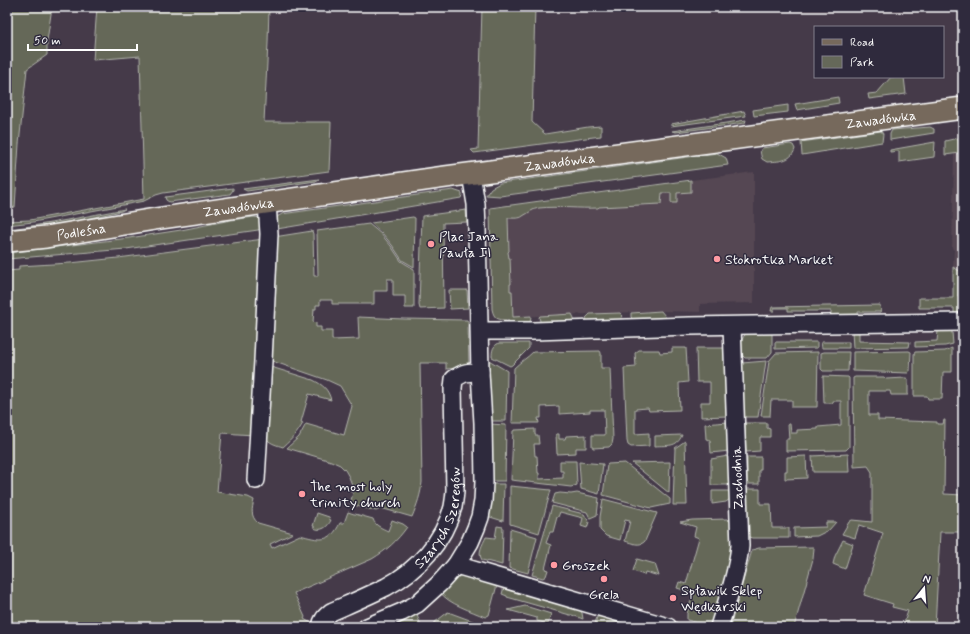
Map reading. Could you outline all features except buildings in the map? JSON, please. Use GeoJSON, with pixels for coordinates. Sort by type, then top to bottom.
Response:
{"type":"FeatureCollection","features":[{"type":"Feature","properties":{"kind":"main road","name":"Zawadówka"},"geometry":{"type":"LineString","coordinates":[[155,219],[267,202],[963,108]]}},
{"type":"Feature","properties":{"kind":"main road","name":"Podleśna"},"geometry":{"type":"LineString","coordinates":[[7,241],[46,237],[155,219]]}},
{"type":"Feature","properties":{"kind":"street"},"geometry":{"type":"LineString","coordinates":[[367,627],[417,604],[439,584],[456,565],[470,542],[480,517],[484,482],[483,423],[480,372],[476,204],[471,174]]}},
{"type":"Feature","properties":{"kind":"street"},"geometry":{"type":"LineString","coordinates":[[256,480],[269,234],[267,202]]}},
{"type":"Feature","properties":{"kind":"street"},"geometry":{"type":"LineString","coordinates":[[480,331],[963,322]]}},
{"type":"Feature","properties":{"kind":"street","name":"Zachodnia"},"geometry":{"type":"LineString","coordinates":[[719,627],[739,558],[740,546],[732,326]]}},
{"type":"Feature","properties":{"kind":"street","name":"Szarych Szeregów"},"geometry":{"type":"LineString","coordinates":[[321,627],[323,620],[331,612],[386,587],[412,570],[444,532],[453,505],[455,489],[454,380],[462,374],[468,372],[480,372]]}},
{"type":"Feature","properties":{"kind":"street"},"geometry":{"type":"LineString","coordinates":[[456,565],[668,627]]}},
{"type":"Feature","properties":{"kind":"shaded area"},"geometry":{"type":"Polygon","coordinates":[[[963,153],[963,273],[953,267],[954,250],[952,248],[954,154],[963,153]]]}},
{"type":"Feature","properties":{"kind":"shaded area"},"geometry":{"type":"Polygon","coordinates":[[[754,172],[754,303],[700,304],[700,312],[661,311],[513,317],[512,291],[510,291],[511,283],[510,258],[508,251],[508,218],[522,217],[533,209],[539,208],[567,207],[584,209],[661,204],[661,193],[671,193],[677,203],[677,193],[691,192],[691,180],[754,172]]]}},
{"type":"Feature","properties":{"kind":"green space"},"geometry":{"type":"Polygon","coordinates":[[[7,7],[52,7],[47,41],[47,55],[27,69],[19,144],[15,207],[7,209],[7,7]]]}},
{"type":"Feature","properties":{"kind":"green space"},"geometry":{"type":"Polygon","coordinates":[[[97,7],[269,7],[264,122],[331,122],[329,171],[163,193],[144,201],[33,222],[7,225],[7,221],[30,220],[144,199],[140,56],[93,60],[97,7]]]}},
{"type":"Feature","properties":{"kind":"green space"},"geometry":{"type":"Polygon","coordinates":[[[482,7],[535,7],[532,122],[545,134],[601,126],[601,136],[474,153],[471,150],[478,149],[482,7]]]}},
{"type":"Feature","properties":{"kind":"green space"},"geometry":{"type":"Polygon","coordinates":[[[890,78],[904,78],[906,94],[869,99],[868,94],[877,93],[890,78]]]}},
{"type":"Feature","properties":{"kind":"green space"},"geometry":{"type":"Polygon","coordinates":[[[838,97],[839,103],[797,110],[795,104],[838,97]]]}},
{"type":"Feature","properties":{"kind":"green space"},"geometry":{"type":"Polygon","coordinates":[[[788,105],[788,112],[754,116],[753,110],[788,105]]]}},
{"type":"Feature","properties":{"kind":"green space"},"geometry":{"type":"Polygon","coordinates":[[[744,111],[746,116],[671,126],[671,124],[744,111]]]}},
{"type":"Feature","properties":{"kind":"green space"},"geometry":{"type":"Polygon","coordinates":[[[746,120],[745,123],[676,132],[672,131],[746,120]]]}},
{"type":"Feature","properties":{"kind":"green space"},"geometry":{"type":"Polygon","coordinates":[[[930,127],[934,129],[934,133],[890,140],[892,130],[930,127]]]}},
{"type":"Feature","properties":{"kind":"green space"},"geometry":{"type":"Polygon","coordinates":[[[881,131],[883,134],[882,142],[802,155],[801,142],[881,131]]]}},
{"type":"Feature","properties":{"kind":"green space"},"geometry":{"type":"Polygon","coordinates":[[[958,138],[960,153],[945,155],[945,141],[958,138]]]}},
{"type":"Feature","properties":{"kind":"green space"},"geometry":{"type":"Polygon","coordinates":[[[935,142],[934,157],[899,162],[899,151],[890,152],[890,150],[935,142]]]}},
{"type":"Feature","properties":{"kind":"green space"},"geometry":{"type":"Polygon","coordinates":[[[790,144],[793,145],[795,149],[787,159],[767,162],[762,159],[760,152],[762,148],[790,144]]]}},
{"type":"Feature","properties":{"kind":"green space"},"geometry":{"type":"Polygon","coordinates":[[[717,153],[726,158],[728,165],[500,196],[486,195],[491,188],[500,183],[717,153]]]}},
{"type":"Feature","properties":{"kind":"green space"},"geometry":{"type":"Polygon","coordinates":[[[319,179],[316,181],[247,191],[243,189],[319,179]]]}},
{"type":"Feature","properties":{"kind":"green space"},"geometry":{"type":"Polygon","coordinates":[[[691,180],[691,192],[677,193],[677,203],[671,203],[671,193],[662,193],[661,204],[598,208],[539,208],[532,210],[520,218],[508,218],[508,252],[510,258],[510,291],[512,291],[513,317],[531,316],[530,323],[509,324],[508,320],[495,317],[492,309],[490,208],[691,180]]]}},
{"type":"Feature","properties":{"kind":"green space"},"geometry":{"type":"Polygon","coordinates":[[[233,188],[230,194],[169,202],[165,197],[233,188]]]}},
{"type":"Feature","properties":{"kind":"green space"},"geometry":{"type":"Polygon","coordinates":[[[453,190],[462,193],[461,198],[277,229],[275,218],[282,214],[453,190]]]}},
{"type":"Feature","properties":{"kind":"green space"},"geometry":{"type":"Polygon","coordinates":[[[125,209],[50,227],[7,232],[7,229],[52,223],[125,209]]]}},
{"type":"Feature","properties":{"kind":"green space"},"geometry":{"type":"Polygon","coordinates":[[[466,210],[467,222],[443,223],[444,308],[420,309],[422,216],[466,210]]]}},
{"type":"Feature","properties":{"kind":"green space"},"geometry":{"type":"Polygon","coordinates":[[[254,217],[261,218],[263,228],[258,230],[126,249],[7,259],[7,253],[129,238],[254,217]]]}},
{"type":"Feature","properties":{"kind":"green space"},"geometry":{"type":"Polygon","coordinates":[[[413,217],[415,218],[414,267],[402,260],[382,233],[371,223],[413,217]]]}},
{"type":"Feature","properties":{"kind":"green space"},"geometry":{"type":"Polygon","coordinates":[[[369,224],[381,234],[401,261],[414,269],[414,308],[405,308],[405,296],[393,296],[393,279],[387,279],[387,291],[374,291],[374,304],[332,304],[332,300],[320,300],[320,305],[316,305],[316,309],[314,309],[313,322],[316,323],[316,327],[321,327],[321,331],[332,331],[332,340],[359,339],[358,317],[467,320],[468,322],[469,367],[446,369],[446,363],[420,363],[422,482],[421,491],[412,517],[384,509],[376,511],[350,504],[353,493],[350,491],[352,485],[345,470],[340,465],[287,448],[299,437],[306,424],[344,435],[352,406],[340,386],[269,360],[274,237],[312,231],[314,276],[318,276],[317,231],[369,224]]]}},
{"type":"Feature","properties":{"kind":"green space"},"geometry":{"type":"Polygon","coordinates":[[[264,239],[254,435],[222,433],[217,492],[248,497],[254,500],[252,509],[253,515],[258,523],[293,533],[270,544],[272,548],[300,535],[318,539],[328,537],[336,530],[340,523],[344,523],[348,512],[373,519],[377,525],[388,531],[392,520],[407,527],[391,545],[372,559],[294,593],[305,617],[304,619],[311,623],[312,622],[313,627],[23,627],[7,621],[7,271],[19,270],[19,266],[118,258],[264,239]]]}},
{"type":"Feature","properties":{"kind":"green space"},"geometry":{"type":"Polygon","coordinates":[[[953,267],[963,273],[963,277],[958,277],[958,296],[963,296],[963,315],[954,316],[954,308],[919,308],[919,298],[953,298],[953,267]]]}},
{"type":"Feature","properties":{"kind":"green space"},"geometry":{"type":"Polygon","coordinates":[[[449,290],[467,290],[468,308],[450,309],[449,290]]]}},
{"type":"Feature","properties":{"kind":"green space"},"geometry":{"type":"Polygon","coordinates":[[[880,305],[881,312],[858,312],[858,318],[831,318],[831,311],[788,311],[788,308],[774,308],[774,311],[771,311],[772,307],[880,305]]]}},
{"type":"Feature","properties":{"kind":"green space"},"geometry":{"type":"Polygon","coordinates":[[[661,311],[665,316],[665,320],[634,321],[631,317],[631,313],[661,311]]]}},
{"type":"Feature","properties":{"kind":"green space"},"geometry":{"type":"Polygon","coordinates":[[[620,313],[623,316],[619,321],[587,321],[586,318],[590,314],[620,313]]]}},
{"type":"Feature","properties":{"kind":"green space"},"geometry":{"type":"Polygon","coordinates":[[[572,314],[574,322],[541,323],[539,317],[540,316],[572,314]]]}},
{"type":"Feature","properties":{"kind":"green space"},"geometry":{"type":"Polygon","coordinates":[[[951,330],[953,344],[945,346],[915,347],[915,342],[937,341],[938,331],[951,330]]]}},
{"type":"Feature","properties":{"kind":"green space"},"geometry":{"type":"Polygon","coordinates":[[[772,331],[772,352],[767,358],[745,358],[741,354],[742,339],[745,334],[748,332],[772,331]]]}},
{"type":"Feature","properties":{"kind":"green space"},"geometry":{"type":"Polygon","coordinates":[[[852,331],[859,331],[859,341],[910,342],[909,347],[853,348],[852,331]]]}},
{"type":"Feature","properties":{"kind":"green space"},"geometry":{"type":"Polygon","coordinates":[[[775,342],[817,342],[817,348],[775,349],[775,342]]]}},
{"type":"Feature","properties":{"kind":"green space"},"geometry":{"type":"Polygon","coordinates":[[[821,342],[849,342],[849,348],[822,348],[821,342]]]}},
{"type":"Feature","properties":{"kind":"green space"},"geometry":{"type":"Polygon","coordinates":[[[499,343],[529,343],[529,348],[510,366],[492,357],[493,348],[499,343]]]}},
{"type":"Feature","properties":{"kind":"green space"},"geometry":{"type":"Polygon","coordinates":[[[672,348],[686,348],[688,382],[679,383],[680,410],[649,411],[648,408],[635,409],[635,434],[649,433],[649,446],[631,447],[628,445],[627,441],[624,368],[636,367],[635,353],[639,350],[659,350],[660,353],[672,352],[672,348]]]}},
{"type":"Feature","properties":{"kind":"green space"},"geometry":{"type":"Polygon","coordinates":[[[696,348],[723,348],[725,350],[727,416],[701,417],[701,402],[710,402],[710,382],[697,382],[696,348]]]}},
{"type":"Feature","properties":{"kind":"green space"},"geometry":{"type":"Polygon","coordinates":[[[952,348],[952,372],[943,372],[942,399],[928,399],[927,396],[914,396],[915,352],[945,351],[952,348]]]}},
{"type":"Feature","properties":{"kind":"green space"},"geometry":{"type":"Polygon","coordinates":[[[600,351],[601,368],[610,368],[613,439],[612,444],[609,447],[593,448],[592,446],[592,435],[605,435],[604,410],[590,410],[590,412],[559,414],[559,406],[541,407],[541,418],[538,418],[539,423],[512,423],[514,368],[533,352],[600,351]]]}},
{"type":"Feature","properties":{"kind":"green space"},"geometry":{"type":"Polygon","coordinates":[[[818,352],[817,407],[792,407],[792,400],[771,400],[770,416],[761,416],[769,361],[776,353],[818,352]]]}},
{"type":"Feature","properties":{"kind":"green space"},"geometry":{"type":"Polygon","coordinates":[[[849,352],[848,371],[823,371],[821,369],[821,353],[849,352]]]}},
{"type":"Feature","properties":{"kind":"green space"},"geometry":{"type":"Polygon","coordinates":[[[853,352],[911,352],[910,371],[908,373],[853,371],[853,352]]]}},
{"type":"Feature","properties":{"kind":"green space"},"geometry":{"type":"Polygon","coordinates":[[[487,359],[507,371],[506,421],[489,421],[487,359]]]}},
{"type":"Feature","properties":{"kind":"green space"},"geometry":{"type":"Polygon","coordinates":[[[766,361],[758,417],[744,417],[742,363],[766,361]]]}},
{"type":"Feature","properties":{"kind":"green space"},"geometry":{"type":"Polygon","coordinates":[[[271,367],[317,382],[327,390],[331,400],[309,394],[301,422],[303,423],[294,436],[283,447],[272,443],[267,439],[271,367]]]}},
{"type":"Feature","properties":{"kind":"green space"},"geometry":{"type":"Polygon","coordinates":[[[823,376],[849,378],[849,447],[846,450],[786,451],[786,439],[789,439],[788,424],[790,424],[791,433],[797,433],[797,430],[818,429],[818,427],[841,425],[841,401],[824,403],[823,376]]]}},
{"type":"Feature","properties":{"kind":"green space"},"geometry":{"type":"Polygon","coordinates":[[[853,378],[908,379],[908,395],[891,395],[890,391],[869,391],[869,415],[878,415],[878,420],[937,422],[937,424],[943,424],[945,420],[944,494],[963,495],[963,532],[940,532],[935,627],[910,627],[910,625],[904,623],[908,611],[892,607],[893,604],[864,595],[883,533],[859,525],[855,538],[842,534],[849,522],[852,520],[872,522],[872,472],[868,466],[854,467],[853,378]]]}},
{"type":"Feature","properties":{"kind":"green space"},"geometry":{"type":"Polygon","coordinates":[[[728,422],[729,451],[711,453],[710,440],[706,439],[705,424],[728,422]]]}},
{"type":"Feature","properties":{"kind":"green space"},"geometry":{"type":"Polygon","coordinates":[[[745,423],[767,423],[767,428],[770,429],[770,437],[760,437],[760,451],[746,452],[745,423]]]}},
{"type":"Feature","properties":{"kind":"green space"},"geometry":{"type":"Polygon","coordinates":[[[490,424],[506,425],[505,481],[491,481],[490,424]]]}},
{"type":"Feature","properties":{"kind":"green space"},"geometry":{"type":"Polygon","coordinates":[[[535,429],[535,435],[538,435],[539,444],[534,444],[535,456],[537,456],[539,479],[563,478],[563,471],[560,471],[560,461],[576,461],[577,485],[571,487],[511,480],[513,431],[535,429]]]}},
{"type":"Feature","properties":{"kind":"green space"},"geometry":{"type":"Polygon","coordinates":[[[556,434],[559,434],[559,439],[565,439],[566,436],[586,435],[586,448],[576,448],[576,453],[557,454],[556,434]]]}},
{"type":"Feature","properties":{"kind":"green space"},"geometry":{"type":"Polygon","coordinates":[[[682,435],[674,444],[667,446],[655,446],[655,436],[682,435]]]}},
{"type":"Feature","properties":{"kind":"green space"},"geometry":{"type":"Polygon","coordinates":[[[685,441],[687,505],[673,505],[675,448],[685,441]]]}},
{"type":"Feature","properties":{"kind":"green space"},"geometry":{"type":"Polygon","coordinates":[[[848,454],[849,472],[813,472],[812,456],[848,454]]]}},
{"type":"Feature","properties":{"kind":"green space"},"geometry":{"type":"Polygon","coordinates":[[[728,456],[730,457],[730,485],[711,485],[711,459],[728,456]]]}},
{"type":"Feature","properties":{"kind":"green space"},"geometry":{"type":"Polygon","coordinates":[[[806,456],[807,478],[785,479],[785,471],[787,471],[787,457],[806,456]]]}},
{"type":"Feature","properties":{"kind":"green space"},"geometry":{"type":"Polygon","coordinates":[[[747,457],[761,457],[759,484],[747,484],[747,457]]]}},
{"type":"Feature","properties":{"kind":"green space"},"geometry":{"type":"Polygon","coordinates":[[[579,462],[603,464],[599,494],[581,489],[579,462]]]}},
{"type":"Feature","properties":{"kind":"green space"},"geometry":{"type":"Polygon","coordinates":[[[670,462],[669,493],[632,463],[670,462]]]}},
{"type":"Feature","properties":{"kind":"green space"},"geometry":{"type":"Polygon","coordinates":[[[625,463],[670,499],[670,504],[651,508],[603,495],[607,465],[625,463]]]}},
{"type":"Feature","properties":{"kind":"green space"},"geometry":{"type":"Polygon","coordinates":[[[504,484],[503,521],[487,516],[489,485],[504,484]]]}},
{"type":"Feature","properties":{"kind":"green space"},"geometry":{"type":"Polygon","coordinates":[[[510,486],[551,490],[539,533],[510,524],[510,486]]]}},
{"type":"Feature","properties":{"kind":"green space"},"geometry":{"type":"Polygon","coordinates":[[[747,489],[760,489],[760,504],[771,504],[772,528],[789,528],[789,538],[752,538],[747,535],[747,489]]]}},
{"type":"Feature","properties":{"kind":"green space"},"geometry":{"type":"Polygon","coordinates":[[[712,491],[730,491],[730,499],[726,502],[712,504],[712,491]]]}},
{"type":"Feature","properties":{"kind":"green space"},"geometry":{"type":"Polygon","coordinates":[[[577,493],[599,498],[597,515],[590,518],[587,512],[552,503],[555,494],[577,493]]]}},
{"type":"Feature","properties":{"kind":"green space"},"geometry":{"type":"Polygon","coordinates":[[[603,499],[657,513],[643,543],[638,544],[625,541],[630,521],[625,520],[620,540],[606,536],[600,530],[600,517],[603,499]]]}},
{"type":"Feature","properties":{"kind":"green space"},"geometry":{"type":"Polygon","coordinates":[[[552,506],[584,514],[589,522],[587,528],[581,526],[583,518],[560,512],[553,532],[550,532],[546,543],[551,545],[545,569],[548,570],[546,576],[543,578],[532,575],[552,506]]]}},
{"type":"Feature","properties":{"kind":"green space"},"geometry":{"type":"Polygon","coordinates":[[[317,513],[329,517],[331,520],[326,527],[322,529],[314,528],[313,526],[317,513]]]}},
{"type":"Feature","properties":{"kind":"green space"},"geometry":{"type":"Polygon","coordinates":[[[727,519],[732,524],[730,554],[726,575],[712,623],[710,626],[687,620],[687,614],[693,593],[677,588],[679,582],[686,584],[699,538],[694,536],[696,527],[680,522],[692,520],[727,519]]]}},
{"type":"Feature","properties":{"kind":"green space"},"geometry":{"type":"Polygon","coordinates":[[[826,522],[836,522],[829,530],[817,536],[794,537],[794,528],[826,527],[826,522]]]}},
{"type":"Feature","properties":{"kind":"green space"},"geometry":{"type":"Polygon","coordinates":[[[497,526],[503,527],[502,565],[482,560],[480,554],[486,537],[495,538],[497,526]]]}},
{"type":"Feature","properties":{"kind":"green space"},"geometry":{"type":"Polygon","coordinates":[[[510,529],[537,537],[528,573],[509,568],[510,529]]]}},
{"type":"Feature","properties":{"kind":"green space"},"geometry":{"type":"Polygon","coordinates":[[[843,540],[853,544],[845,569],[833,564],[835,556],[843,540]]]}},
{"type":"Feature","properties":{"kind":"green space"},"geometry":{"type":"Polygon","coordinates":[[[813,547],[813,559],[794,627],[730,627],[752,550],[759,548],[813,547]]]}},
{"type":"Feature","properties":{"kind":"green space"},"geometry":{"type":"Polygon","coordinates":[[[637,559],[655,564],[659,576],[645,572],[644,575],[633,571],[637,559]]]}},
{"type":"Feature","properties":{"kind":"green space"},"geometry":{"type":"Polygon","coordinates":[[[467,576],[497,585],[489,615],[485,617],[461,607],[449,600],[440,592],[454,577],[467,576]]]}},
{"type":"Feature","properties":{"kind":"green space"},"geometry":{"type":"Polygon","coordinates":[[[504,587],[579,609],[582,613],[583,619],[507,597],[502,594],[504,587]]]}},
{"type":"Feature","properties":{"kind":"green space"},"geometry":{"type":"Polygon","coordinates":[[[525,606],[551,614],[548,624],[537,621],[537,618],[508,610],[525,606]]]}},
{"type":"Feature","properties":{"kind":"green space"},"geometry":{"type":"Polygon","coordinates":[[[415,611],[422,627],[382,627],[415,611]]]}},
{"type":"Feature","properties":{"kind":"green space"},"geometry":{"type":"Polygon","coordinates":[[[448,612],[475,622],[467,627],[437,627],[434,623],[448,612]]]}},
{"type":"Feature","properties":{"kind":"green space"},"geometry":{"type":"Polygon","coordinates":[[[603,616],[640,627],[594,627],[597,617],[603,616]]]}},
{"type":"Feature","properties":{"kind":"place","name":"Plac Jana Pawła II"},"geometry":{"type":"Point","coordinates":[431,244]}},
{"type":"Feature","properties":{"kind":"place","name":"Stokrotka Market"},"geometry":{"type":"Point","coordinates":[717,259]}},
{"type":"Feature","properties":{"kind":"place","name":"The most holy trinity church"},"geometry":{"type":"Point","coordinates":[302,494]}},
{"type":"Feature","properties":{"kind":"place","name":"Groszek"},"geometry":{"type":"Point","coordinates":[554,565]}},
{"type":"Feature","properties":{"kind":"place","name":"Grela"},"geometry":{"type":"Point","coordinates":[604,579]}},
{"type":"Feature","properties":{"kind":"place","name":"Spławik Sklep Wędkarski"},"geometry":{"type":"Point","coordinates":[673,598]}}]}
